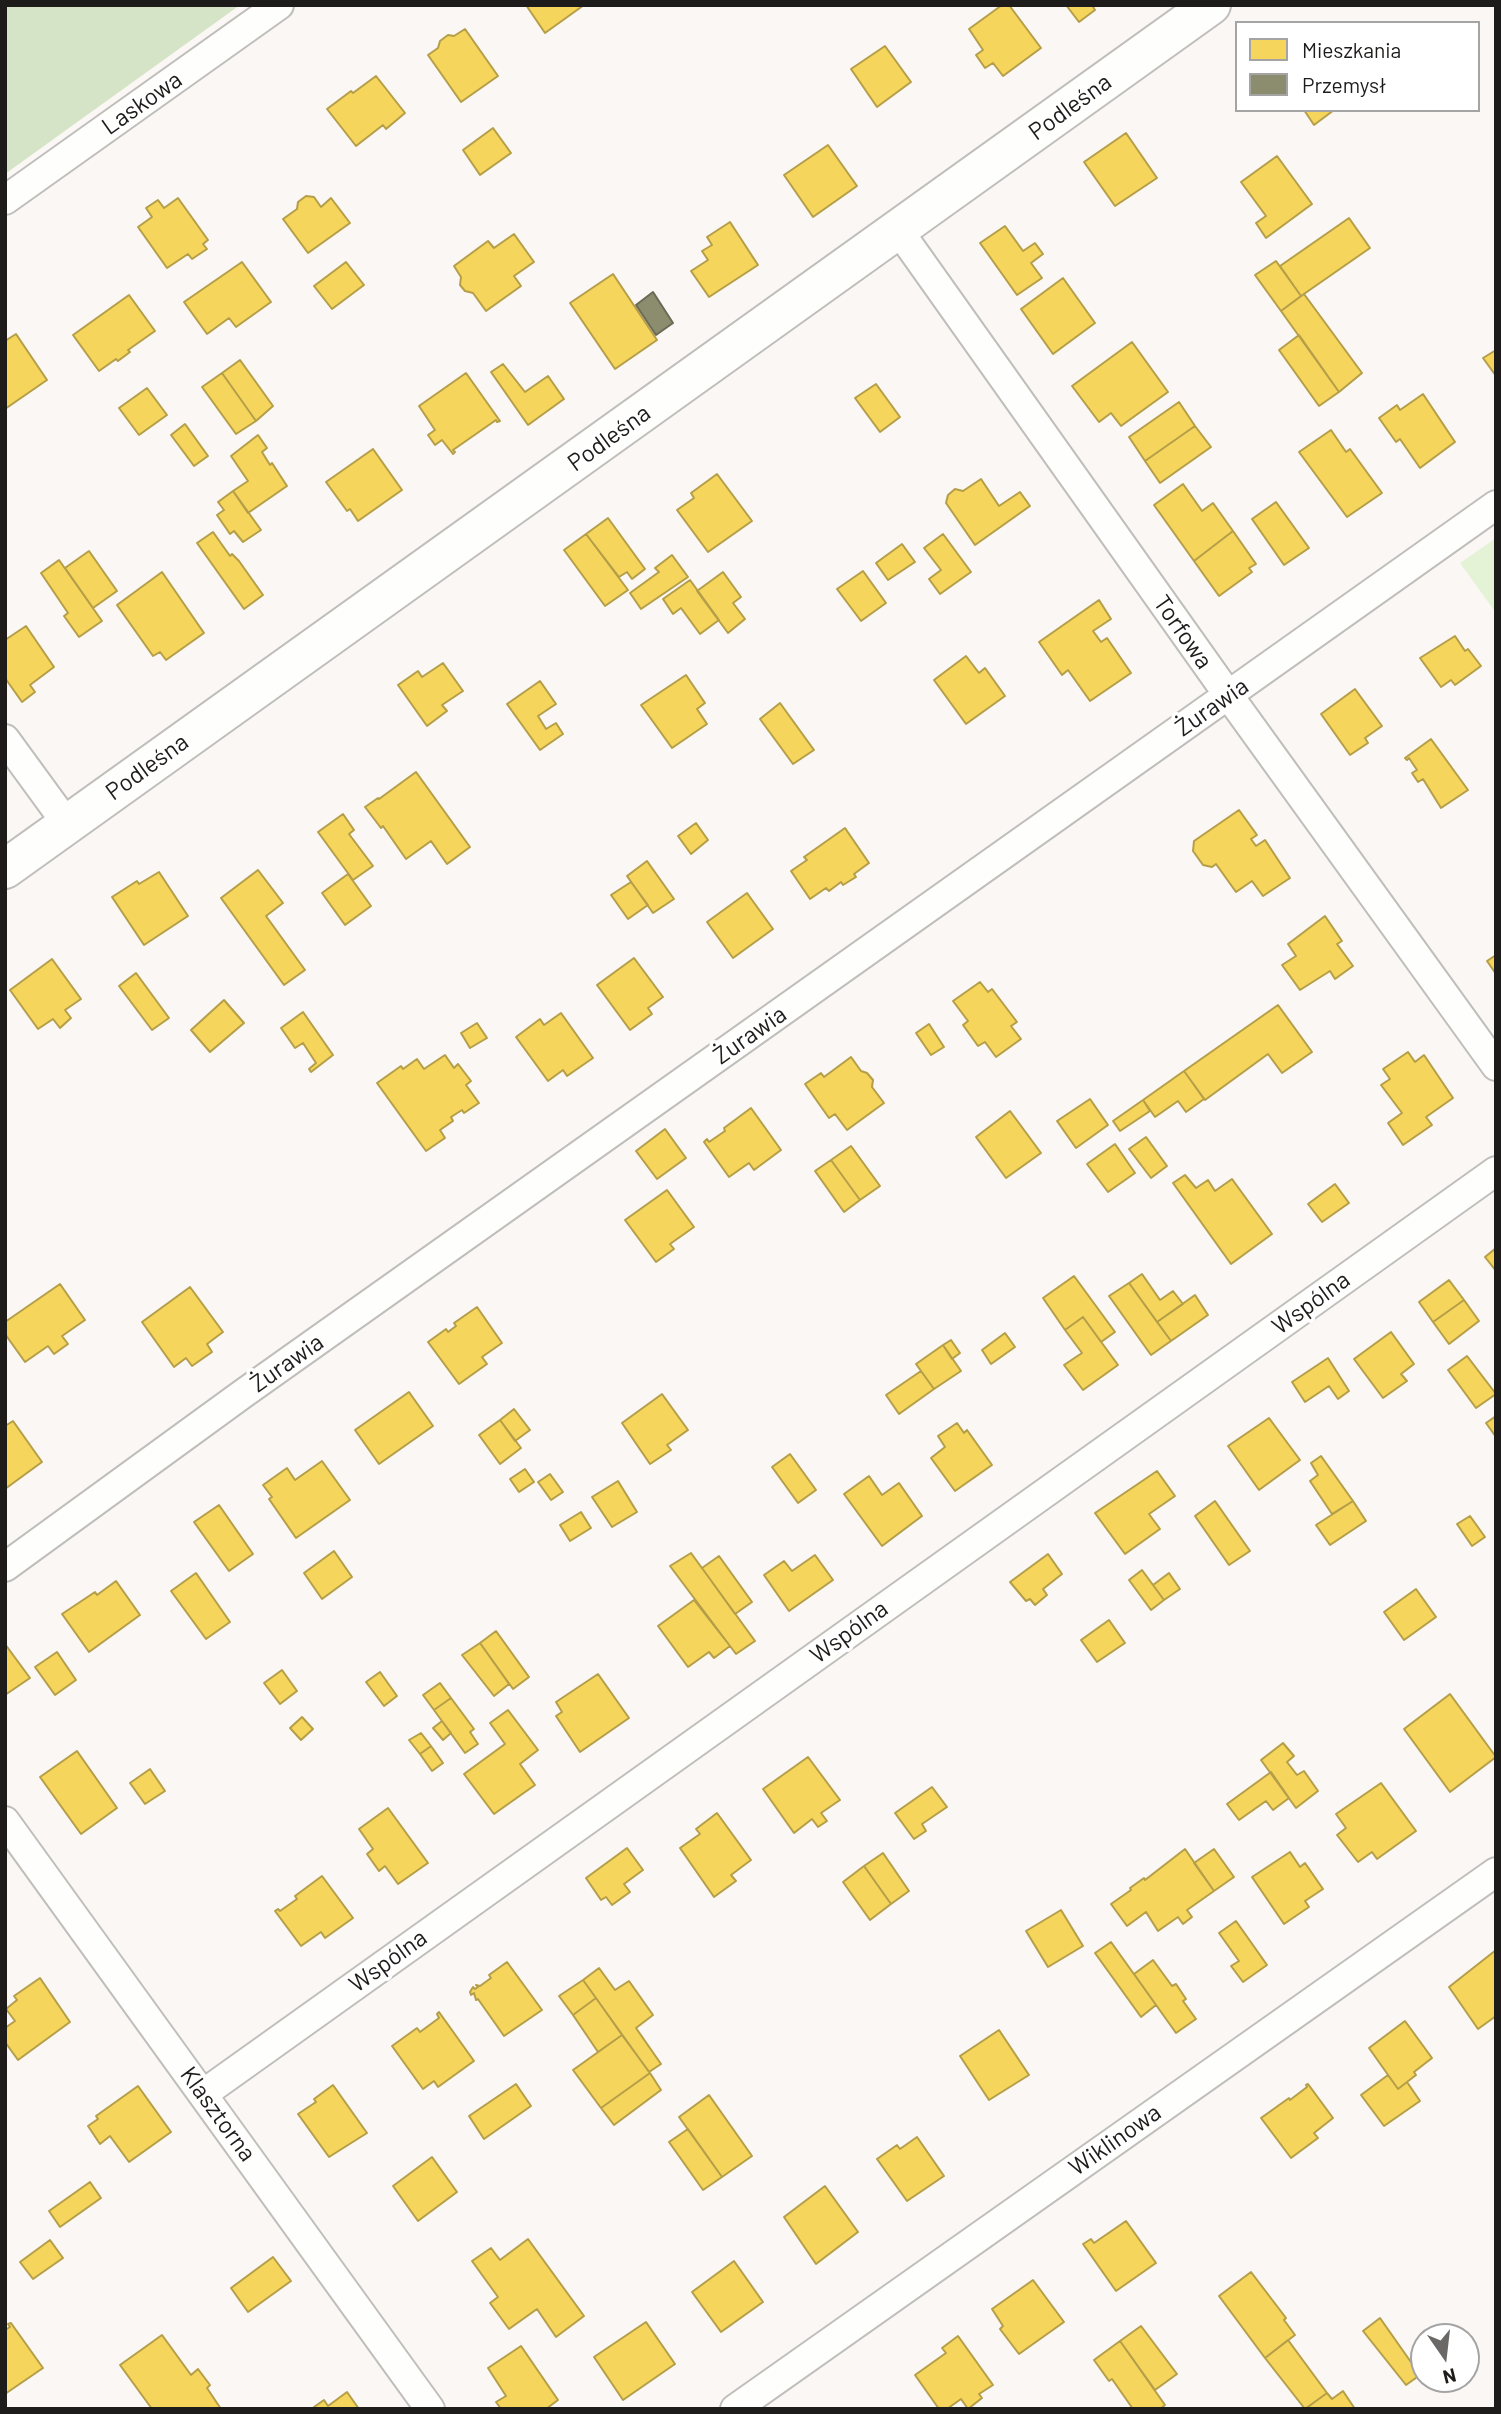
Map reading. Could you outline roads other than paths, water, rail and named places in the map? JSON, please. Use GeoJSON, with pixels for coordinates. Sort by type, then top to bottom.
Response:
{"type":"FeatureCollection","features":[{"type":"Feature","properties":{"kind":"street","name":"Laskowa"},"geometry":{"type":"LineString","coordinates":[[5,200],[279,5]]}},
{"type":"Feature","properties":{"kind":"street","name":"Podleśna"},"geometry":{"type":"LineString","coordinates":[[5,869],[1211,5]]}},
{"type":"Feature","properties":{"kind":"street","name":"Torfowa"},"geometry":{"type":"LineString","coordinates":[[899,231],[1496,1066]]}},
{"type":"Feature","properties":{"kind":"street","name":"Żurawia"},"geometry":{"type":"LineString","coordinates":[[5,1567],[244,1393],[1496,505]]}},
{"type":"Feature","properties":{"kind":"street"},"geometry":{"type":"LineString","coordinates":[[5,739],[67,824]]}},
{"type":"Feature","properties":{"kind":"street","name":"Wspólna"},"geometry":{"type":"LineString","coordinates":[[203,2094],[1496,1171]]}},
{"type":"Feature","properties":{"kind":"street","name":"Klasztorna"},"geometry":{"type":"LineString","coordinates":[[5,1821],[430,2409]]}},
{"type":"Feature","properties":{"kind":"street","name":"Wiklinowa"},"geometry":{"type":"LineString","coordinates":[[735,2409],[1496,1872]]}}]}
